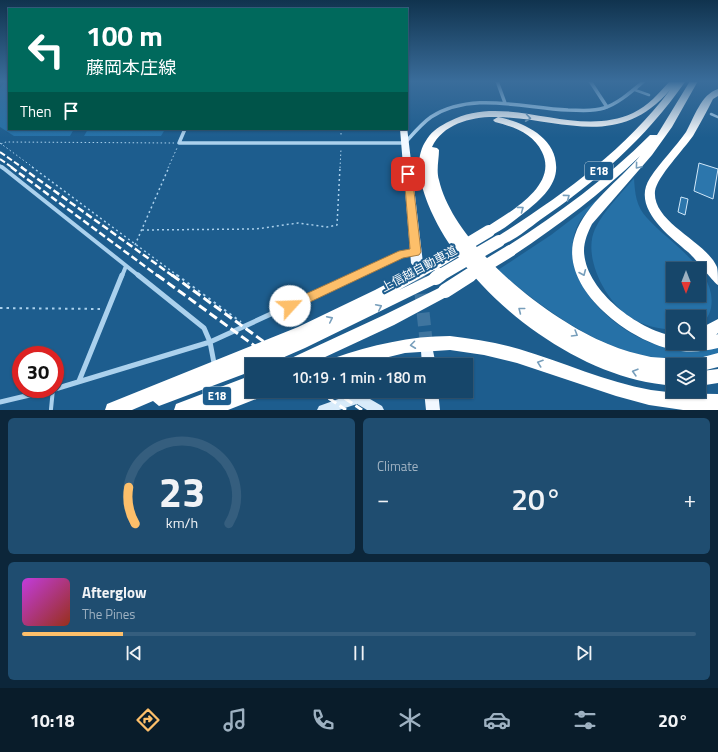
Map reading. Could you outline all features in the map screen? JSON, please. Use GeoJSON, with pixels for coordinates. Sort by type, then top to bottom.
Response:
{"type":"FeatureCollection","features":[{"type":"Feature","properties":{"kind":"highway"},"geometry":{"type":"LineString","coordinates":[[656,100],[641,112],[627,119],[608,123],[575,124],[499,115],[480,115],[462,118],[441,129],[430,139],[423,166],[430,197],[447,232],[473,267],[496,290],[542,326],[598,359],[637,373],[666,378]]}},
{"type":"Feature","properties":{"kind":"highway","name":"上信越自動車道"},"geometry":{"type":"LineString","coordinates":[[122,410],[253,363],[350,321],[436,278],[499,241],[571,194],[618,155],[649,124],[667,100]]}},
{"type":"Feature","properties":{"kind":"highway"},"geometry":{"type":"LineString","coordinates":[[682,100],[668,126],[645,158],[587,221],[578,244],[577,253],[580,266],[592,290],[609,308],[632,325],[657,338],[684,345],[697,346],[718,341]]}},
{"type":"Feature","properties":{"kind":"highway","name":"E18"},"geometry":{"type":"LineString","coordinates":[[307,358],[389,320],[445,291],[510,251],[565,214],[607,182],[646,145],[682,100]]}},
{"type":"Feature","properties":{"kind":"highway"},"geometry":{"type":"LineString","coordinates":[[708,100],[689,134],[650,185],[648,196],[659,216],[703,258],[718,279]]}},
{"type":"Feature","properties":{"kind":"highway"},"geometry":{"type":"LineString","coordinates":[[113,410],[303,332],[380,294],[434,264],[467,244],[489,231],[524,208],[538,194],[550,176],[551,162],[542,144],[528,131],[504,121],[482,119],[464,122],[444,133],[436,144],[431,163],[433,180],[442,203],[454,226],[467,244],[470,249],[494,274],[518,295],[548,317],[583,339],[617,355],[635,360],[666,365]]}},
{"type":"Feature","properties":{"kind":"highway"},"geometry":{"type":"LineString","coordinates":[[632,325],[648,332],[666,336]]}},
{"type":"Feature","properties":{"kind":"highway"},"geometry":{"type":"LineString","coordinates":[[706,332],[718,326]]}},
{"type":"Feature","properties":{"kind":"highway"},"geometry":{"type":"LineString","coordinates":[[359,358],[413,344],[450,344],[508,353],[621,391],[659,400],[678,403],[716,402]]}},
{"type":"Feature","properties":{"kind":"highway"},"geometry":{"type":"LineString","coordinates":[[706,363],[718,360]]}},
{"type":"Feature","properties":{"kind":"highway"},"geometry":{"type":"LineString","coordinates":[[706,378],[718,376]]}},
{"type":"Feature","properties":{"kind":"highway","name":"E18"},"geometry":{"type":"LineString","coordinates":[[182,410],[245,385]]}},
{"type":"Feature","properties":{"kind":"highway"},"geometry":{"type":"LineString","coordinates":[[206,410],[245,396]]}},
{"type":"Feature","properties":{"kind":"main road"},"geometry":{"type":"LineString","coordinates":[[404,130],[417,263]]}},
{"type":"Feature","properties":{"kind":"main road"},"geometry":{"type":"LineString","coordinates":[[427,351],[428,358]]}},
{"type":"Feature","properties":{"kind":"main road"},"geometry":{"type":"LineString","coordinates":[[432,398],[433,410]]}},
{"type":"Feature","properties":{"kind":"street"},"geometry":{"type":"LineString","coordinates":[[603,100],[607,107]]}},
{"type":"Feature","properties":{"kind":"street"},"geometry":{"type":"LineString","coordinates":[[184,130],[179,143],[405,143],[431,116],[446,110],[474,103],[505,103],[572,110],[598,109],[607,107],[618,100]]}},
{"type":"Feature","properties":{"kind":"street"},"geometry":{"type":"LineString","coordinates":[[0,166],[204,328],[210,342],[214,363]]}},
{"type":"Feature","properties":{"kind":"street"},"geometry":{"type":"LineString","coordinates":[[64,386],[210,342],[402,254],[416,252]]}},
{"type":"Feature","properties":{"kind":"street"},"geometry":{"type":"LineString","coordinates":[[79,382],[126,266]]}},
{"type":"Feature","properties":{"kind":"street"},"geometry":{"type":"LineString","coordinates":[[0,402],[17,398]]}},
{"type":"Feature","properties":{"kind":"street"},"geometry":{"type":"LineString","coordinates":[[324,410],[358,398],[378,410]]}},
{"type":"Feature","properties":{"kind":"lane"},"geometry":{"type":"LineString","coordinates":[[711,114],[718,117]]}},
{"type":"Feature","properties":{"kind":"lane"},"geometry":{"type":"LineString","coordinates":[[51,409],[53,398]]}},
{"type":"Feature","properties":{"kind":"path"},"geometry":{"type":"LineString","coordinates":[[142,230],[216,228],[256,229],[298,223],[327,227],[336,225],[341,130]]}},
{"type":"Feature","properties":{"kind":"path"},"geometry":{"type":"LineString","coordinates":[[0,144],[6,142],[179,143],[135,245]]}},
{"type":"Feature","properties":{"kind":"path"},"geometry":{"type":"LineString","coordinates":[[0,144],[135,245],[247,326]]}},
{"type":"Feature","properties":{"kind":"path"},"geometry":{"type":"LineString","coordinates":[[0,308],[108,309]]}},
{"type":"Feature","properties":{"kind":"shaded area"},"geometry":{"type":"Polygon","coordinates":[[[0,100],[8,100],[8,130],[73,130],[70,136],[14,136],[0,127],[0,100]]]}},
{"type":"Feature","properties":{"kind":"shaded area"},"geometry":{"type":"Polygon","coordinates":[[[87,130],[177,130],[164,131],[161,136],[84,136],[87,130]]]}},
{"type":"Feature","properties":{"kind":"shaded area"},"geometry":{"type":"Polygon","coordinates":[[[634,178],[637,200],[640,209],[656,227],[693,262],[666,262],[666,302],[706,302],[706,280],[711,294],[711,308],[706,319],[706,310],[666,310],[666,329],[645,325],[630,317],[613,301],[599,278],[594,265],[592,252],[592,240],[595,229],[608,209],[634,178]]]}},
{"type":"Feature","properties":{"kind":"shaded area"},"geometry":{"type":"Polygon","coordinates":[[[602,196],[586,213],[575,232],[572,251],[575,270],[583,287],[595,303],[610,318],[626,330],[643,339],[666,348],[666,350],[706,350],[706,348],[718,347],[718,354],[693,358],[657,358],[628,351],[599,340],[546,308],[498,270],[551,235],[602,196]]]}},
{"type":"Feature","properties":{"kind":"building"},"geometry":{"type":"Polygon","coordinates":[[[699,163],[718,169],[713,199],[694,191],[699,163]]]}},
{"type":"Feature","properties":{"kind":"building"},"geometry":{"type":"Polygon","coordinates":[[[681,197],[688,199],[685,215],[678,212],[681,197]]]}},
{"type":"Feature","properties":{"kind":"tunnel"},"geometry":{"type":"LineString","coordinates":[[418,266],[419,276]]}},
{"type":"Feature","properties":{"kind":"tunnel"},"geometry":{"type":"LineString","coordinates":[[419,275],[427,349]]}},
{"type":"Feature","properties":{"kind":"railway"},"geometry":{"type":"LineString","coordinates":[[0,152],[23,168]]}},
{"type":"Feature","properties":{"kind":"railway"},"geometry":{"type":"LineString","coordinates":[[0,159],[13,168]]}},
{"type":"Feature","properties":{"kind":"railway"},"geometry":{"type":"LineString","coordinates":[[11,167],[158,276]]}},
{"type":"Feature","properties":{"kind":"railway"},"geometry":{"type":"LineString","coordinates":[[21,167],[173,276]]}},
{"type":"Feature","properties":{"kind":"railway"},"geometry":{"type":"LineString","coordinates":[[157,275],[271,358]]}},
{"type":"Feature","properties":{"kind":"railway"},"geometry":{"type":"LineString","coordinates":[[172,275],[286,358]]}},
{"type":"Feature","properties":{"kind":"railway"},"geometry":{"type":"LineString","coordinates":[[328,398],[346,410]]}},
{"type":"Feature","properties":{"kind":"railway"},"geometry":{"type":"LineString","coordinates":[[344,398],[362,410]]}},
{"type":"Feature","properties":{"kind":"route"},"geometry":{"type":"LineString","coordinates":[[290,306],[402,254],[416,252],[408,174]]}}]}
